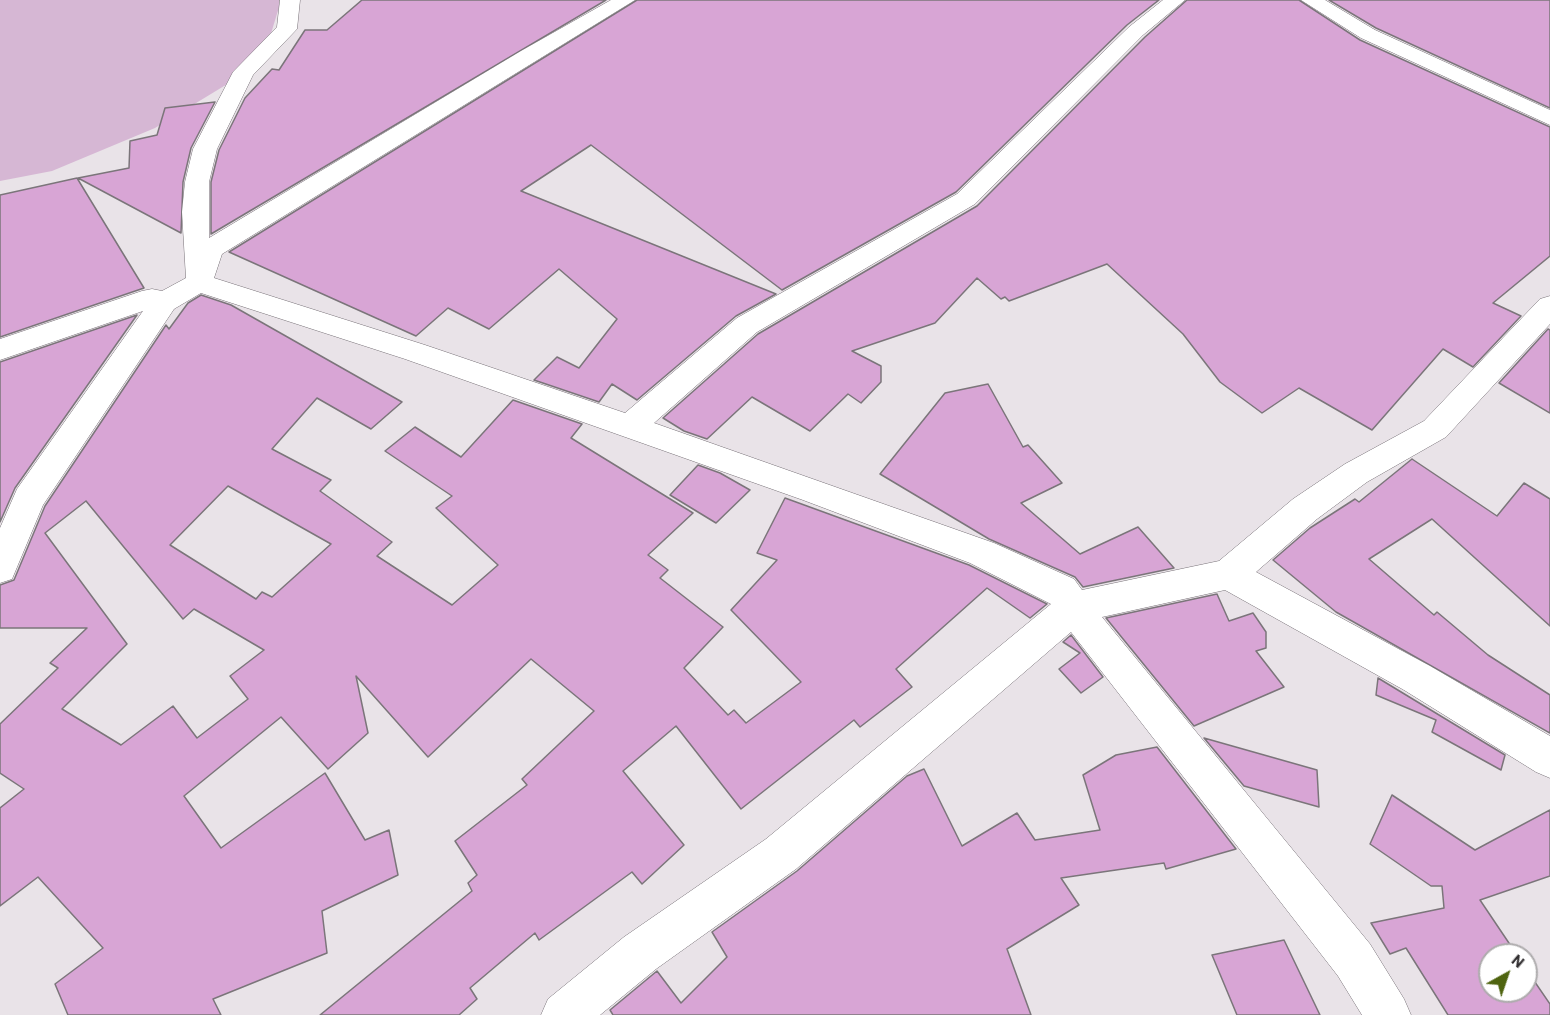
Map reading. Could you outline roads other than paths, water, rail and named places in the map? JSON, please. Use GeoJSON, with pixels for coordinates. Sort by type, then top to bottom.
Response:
{"type":"FeatureCollection","features":[{"type":"Feature","properties":{"kind":"street"},"geometry":{"type":"LineString","coordinates":[[199,283],[195,212],[197,182],[205,149],[244,72],[286,29],[290,0]]}},
{"type":"Feature","properties":{"kind":"street"},"geometry":{"type":"LineString","coordinates":[[0,568],[29,499],[164,302],[199,283],[211,249],[528,55],[625,0]]}},
{"type":"Feature","properties":{"kind":"street"},"geometry":{"type":"LineString","coordinates":[[631,425],[747,325],[966,199],[1136,31],[1175,0]]}},
{"type":"Feature","properties":{"kind":"street"},"geometry":{"type":"LineString","coordinates":[[1311,0],[1368,34],[1550,118]]}},
{"type":"Feature","properties":{"kind":"street"},"geometry":{"type":"LineString","coordinates":[[199,283],[415,352],[631,425],[982,553],[1062,590],[1073,608],[1354,960],[1388,1015]]}},
{"type":"Feature","properties":{"kind":"street"},"geometry":{"type":"LineString","coordinates":[[0,350],[152,298],[164,302]]}},
{"type":"Feature","properties":{"kind":"street"},"geometry":{"type":"LineString","coordinates":[[564,1015],[640,952],[781,854],[1073,608],[1228,574],[1305,509],[1347,479],[1435,429],[1550,306]]}},
{"type":"Feature","properties":{"kind":"street"},"geometry":{"type":"LineString","coordinates":[[1228,574],[1417,678],[1550,758]]}}]}
